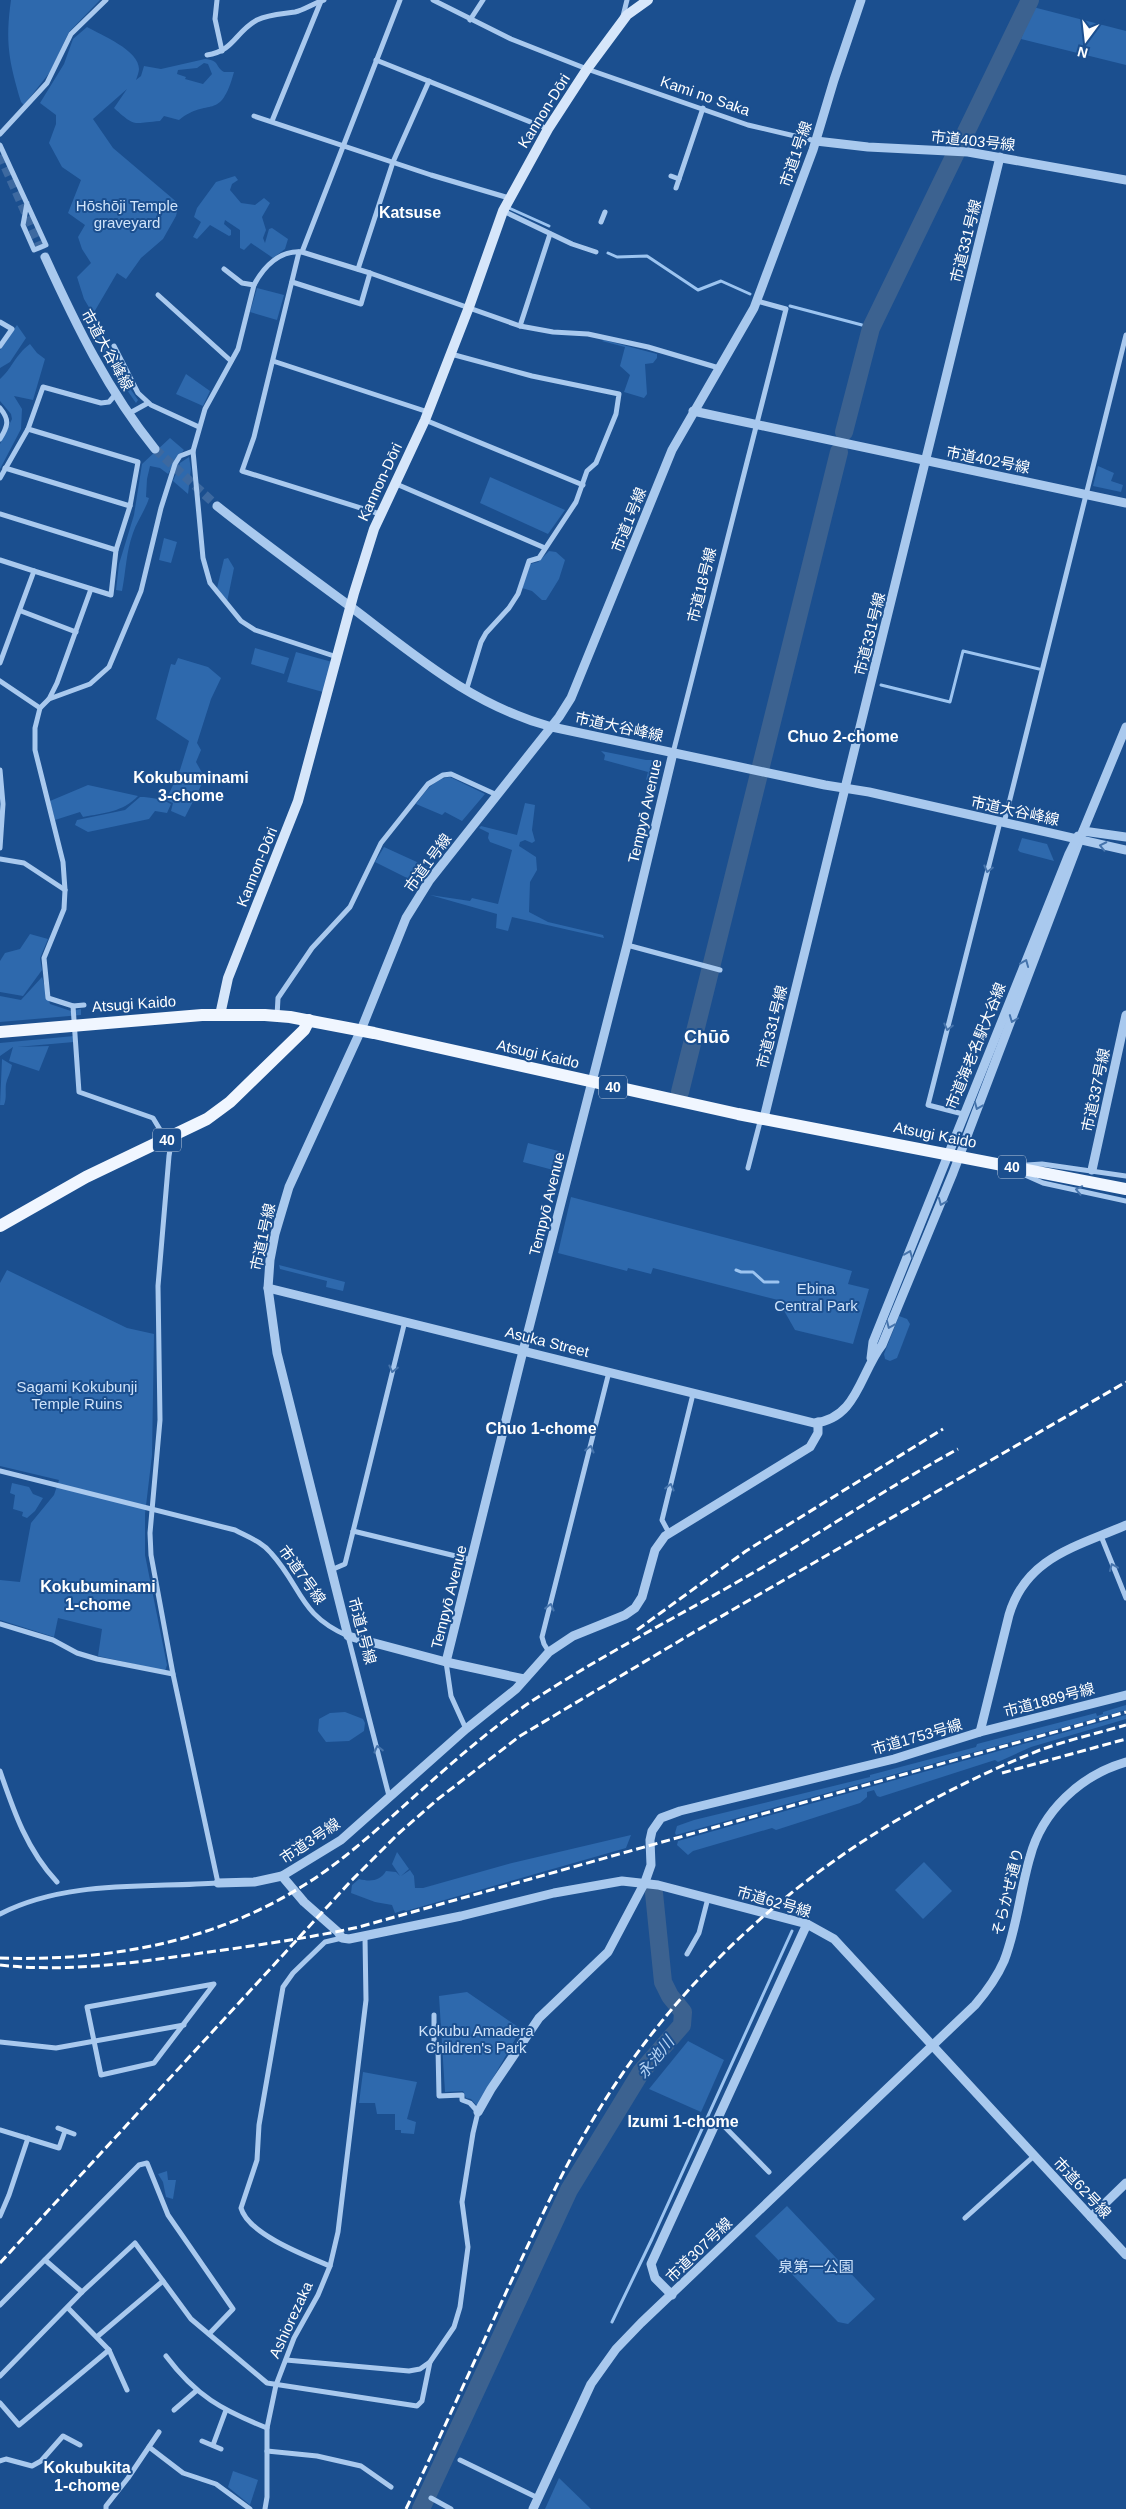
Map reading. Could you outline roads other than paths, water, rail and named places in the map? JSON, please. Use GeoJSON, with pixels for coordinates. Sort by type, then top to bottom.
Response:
{"type":"FeatureCollection","features":[{"type":"Feature","properties":{"kind":"main road","name":"Kannon-Dōri"},"geometry":{"type":"LineString","coordinates":[[220,1015],[228,978],[298,802],[350,607],[380,514],[426,416],[469,308],[503,211],[548,129],[587,70],[623,20],[648,0]]}},
{"type":"Feature","properties":{"kind":"main road","name":"Atsugi Kaido"},"geometry":{"type":"LineString","coordinates":[[0,1032],[153,1018],[220,1015],[277,1016],[309,1020],[361,1030],[592,1083],[1126,1189]]}},
{"type":"Feature","properties":{"kind":"main road","name":"40"},"geometry":{"type":"LineString","coordinates":[[0,1226],[86,1177],[207,1120],[230,1102],[304,1030],[309,1020]]}},
{"type":"Feature","properties":{"kind":"street"},"geometry":{"type":"LineString","coordinates":[[0,134],[47,84],[71,34],[106,0]]}},
{"type":"Feature","properties":{"kind":"street"},"geometry":{"type":"LineString","coordinates":[[217,0],[215,19],[222,51]]}},
{"type":"Feature","properties":{"kind":"street"},"geometry":{"type":"LineString","coordinates":[[304,0],[308,6]]}},
{"type":"Feature","properties":{"kind":"street"},"geometry":{"type":"LineString","coordinates":[[207,56],[222,51],[232,44],[243,29],[259,19],[271,14],[296,12],[322,0]]}},
{"type":"Feature","properties":{"kind":"street"},"geometry":{"type":"LineString","coordinates":[[272,121],[322,0]]}},
{"type":"Feature","properties":{"kind":"street"},"geometry":{"type":"LineString","coordinates":[[380,514],[242,471],[254,437],[301,252],[400,0]]}},
{"type":"Feature","properties":{"kind":"street","name":"Kami no Saka"},"geometry":{"type":"LineString","coordinates":[[433,0],[470,20],[587,70],[703,108],[748,125],[816,141]]}},
{"type":"Feature","properties":{"kind":"street"},"geometry":{"type":"LineString","coordinates":[[470,20],[483,0]]}},
{"type":"Feature","properties":{"kind":"street"},"geometry":{"type":"LineString","coordinates":[[623,20],[627,0]]}},
{"type":"Feature","properties":{"kind":"street","name":"市道1号線"},"geometry":{"type":"LineString","coordinates":[[389,1796],[286,1395],[277,1353],[268,1288],[270,1260],[280,1215],[290,1188],[361,1030],[406,918],[429,881],[552,727],[571,698],[672,450],[757,300],[816,141],[834,80],[862,0]]}},
{"type":"Feature","properties":{"kind":"street"},"geometry":{"type":"LineString","coordinates":[[376,60],[548,129]]}},
{"type":"Feature","properties":{"kind":"street"},"geometry":{"type":"LineString","coordinates":[[358,269],[393,162],[429,81]]}},
{"type":"Feature","properties":{"kind":"street"},"geometry":{"type":"LineString","coordinates":[[676,188],[703,108]]}},
{"type":"Feature","properties":{"kind":"street"},"geometry":{"type":"LineString","coordinates":[[254,116],[342,146],[509,198]]}},
{"type":"Feature","properties":{"kind":"street","name":"市道403号線"},"geometry":{"type":"LineString","coordinates":[[816,141],[868,147],[963,152],[1126,180]]}},
{"type":"Feature","properties":{"kind":"street"},"geometry":{"type":"LineString","coordinates":[[0,145],[28,203],[46,245],[34,250],[23,225],[28,203]]}},
{"type":"Feature","properties":{"kind":"street","name":"市道331号線"},"geometry":{"type":"LineString","coordinates":[[762,1117],[927,462],[1000,157]]}},
{"type":"Feature","properties":{"kind":"street"},"geometry":{"type":"LineString","coordinates":[[671,176],[679,179]]}},
{"type":"Feature","properties":{"kind":"street"},"geometry":{"type":"LineString","coordinates":[[503,211],[572,244],[596,252]]}},
{"type":"Feature","properties":{"kind":"street"},"geometry":{"type":"LineString","coordinates":[[602,222],[605,212]]}},
{"type":"Feature","properties":{"kind":"street"},"geometry":{"type":"LineString","coordinates":[[520,326],[550,234]]}},
{"type":"Feature","properties":{"kind":"street"},"geometry":{"type":"LineString","coordinates":[[337,657],[249,627],[236,616],[215,591],[210,582],[203,558],[193,451],[199,426],[205,409],[238,349],[254,285],[258,277],[281,254],[301,252],[358,269],[520,326],[553,332],[588,334],[648,347],[719,368]]}},
{"type":"Feature","properties":{"kind":"street","name":"市道大谷峰線"},"geometry":{"type":"LineString","coordinates":[[45,257],[85,342],[115,395],[155,449]]}},
{"type":"Feature","properties":{"kind":"street"},"geometry":{"type":"LineString","coordinates":[[224,269],[242,283],[254,285]]}},
{"type":"Feature","properties":{"kind":"street"},"geometry":{"type":"LineString","coordinates":[[292,282],[361,304],[370,273]]}},
{"type":"Feature","properties":{"kind":"street"},"geometry":{"type":"LineString","coordinates":[[158,295],[231,361]]}},
{"type":"Feature","properties":{"kind":"street","name":"市道18号線"},"geometry":{"type":"LineString","coordinates":[[673,753],[786,309],[757,300]]}},
{"type":"Feature","properties":{"kind":"street"},"geometry":{"type":"LineString","coordinates":[[0,322],[12,329],[0,346]]}},
{"type":"Feature","properties":{"kind":"street"},"geometry":{"type":"LineString","coordinates":[[963,1114],[928,1105],[1126,335]]}},
{"type":"Feature","properties":{"kind":"street"},"geometry":{"type":"LineString","coordinates":[[114,346],[136,389],[148,403],[199,426]]}},
{"type":"Feature","properties":{"kind":"street"},"geometry":{"type":"LineString","coordinates":[[451,354],[532,376],[619,394],[616,414],[606,443],[596,463],[588,471],[576,502],[539,558],[529,562],[518,594],[481,642],[466,692]]}},
{"type":"Feature","properties":{"kind":"street"},"geometry":{"type":"LineString","coordinates":[[273,361],[426,416],[583,484]]}},
{"type":"Feature","properties":{"kind":"street"},"geometry":{"type":"LineString","coordinates":[[0,478],[28,429],[43,387],[101,403],[108,402],[115,395]]}},
{"type":"Feature","properties":{"kind":"street"},"geometry":{"type":"LineString","coordinates":[[128,414],[148,403]]}},
{"type":"Feature","properties":{"kind":"street"},"geometry":{"type":"LineString","coordinates":[[0,408],[7,416],[8,426],[0,439]]}},
{"type":"Feature","properties":{"kind":"street","name":"市道402号線"},"geometry":{"type":"LineString","coordinates":[[693,411],[1126,503]]}},
{"type":"Feature","properties":{"kind":"street"},"geometry":{"type":"LineString","coordinates":[[0,560],[110,595],[116,550],[130,506],[138,462],[28,429]]}},
{"type":"Feature","properties":{"kind":"street"},"geometry":{"type":"LineString","coordinates":[[49,699],[77,691],[94,682],[107,670],[141,591],[175,464],[180,456],[193,451]]}},
{"type":"Feature","properties":{"kind":"street"},"geometry":{"type":"LineString","coordinates":[[5,468],[130,506]]}},
{"type":"Feature","properties":{"kind":"street"},"geometry":{"type":"LineString","coordinates":[[394,483],[545,548]]}},
{"type":"Feature","properties":{"kind":"street","name":"市道大谷峰線"},"geometry":{"type":"LineString","coordinates":[[217,506],[274,552],[350,607],[406,651],[466,692],[504,711],[552,727],[846,788],[1126,850]]}},
{"type":"Feature","properties":{"kind":"street"},"geometry":{"type":"LineString","coordinates":[[0,514],[116,550]]}},
{"type":"Feature","properties":{"kind":"street"},"geometry":{"type":"LineString","coordinates":[[0,663],[21,611],[34,571]]}},
{"type":"Feature","properties":{"kind":"street"},"geometry":{"type":"LineString","coordinates":[[84,1005],[73,1008],[48,998],[44,958],[64,909],[65,890],[63,862],[35,750],[35,728],[40,708],[49,699],[91,589]]}},
{"type":"Feature","properties":{"kind":"street"},"geometry":{"type":"LineString","coordinates":[[21,611],[76,632]]}},
{"type":"Feature","properties":{"kind":"street"},"geometry":{"type":"LineString","coordinates":[[0,681],[40,708]]}},
{"type":"Feature","properties":{"kind":"street","name":"市道海老名駅大谷線"},"geometry":{"type":"LineString","coordinates":[[954,1155],[963,1114],[1126,727]]}},
{"type":"Feature","properties":{"kind":"street","name":"Tempyō Avenue"},"geometry":{"type":"LineString","coordinates":[[446,1662],[523,1350],[627,945],[673,753]]}},
{"type":"Feature","properties":{"kind":"street"},"geometry":{"type":"LineString","coordinates":[[0,770],[3,812],[0,848]]}},
{"type":"Feature","properties":{"kind":"street"},"geometry":{"type":"LineString","coordinates":[[277,1016],[278,998],[312,948],[350,907],[381,843],[428,784],[443,775],[451,774],[496,796]]}},
{"type":"Feature","properties":{"kind":"street"},"geometry":{"type":"LineString","coordinates":[[1083,830],[1126,837]]}},
{"type":"Feature","properties":{"kind":"street","name":"市道海老名駅大谷線"},"geometry":{"type":"LineString","coordinates":[[818,1422],[832,1418],[850,1405],[871,1359],[873,1342],[954,1155],[1078,840]]}},
{"type":"Feature","properties":{"kind":"street"},"geometry":{"type":"LineString","coordinates":[[0,859],[24,863],[65,890]]}},
{"type":"Feature","properties":{"kind":"street"},"geometry":{"type":"LineString","coordinates":[[627,945],[717,969]]}},
{"type":"Feature","properties":{"kind":"street"},"geometry":{"type":"LineString","coordinates":[[73,1008],[77,1042],[79,1092],[153,1118],[169,1138],[158,1286],[160,1420],[150,1533],[151,1555],[173,1674],[218,1883]]}},
{"type":"Feature","properties":{"kind":"street","name":"市道337号線"},"geometry":{"type":"LineString","coordinates":[[1092,1170],[1126,1015]]}},
{"type":"Feature","properties":{"kind":"street"},"geometry":{"type":"LineString","coordinates":[[749,1166],[762,1117]]}},
{"type":"Feature","properties":{"kind":"street"},"geometry":{"type":"LineString","coordinates":[[1004,1165],[1042,1164],[1126,1176]]}},
{"type":"Feature","properties":{"kind":"street"},"geometry":{"type":"LineString","coordinates":[[1004,1165],[1043,1183],[1126,1201]]}},
{"type":"Feature","properties":{"kind":"street","name":"Asuka Street"},"geometry":{"type":"LineString","coordinates":[[268,1288],[523,1350],[693,1394],[818,1422]]}},
{"type":"Feature","properties":{"kind":"street"},"geometry":{"type":"LineString","coordinates":[[331,1570],[345,1564],[405,1321]]}},
{"type":"Feature","properties":{"kind":"street"},"geometry":{"type":"LineString","coordinates":[[549,1652],[542,1637],[609,1372]]}},
{"type":"Feature","properties":{"kind":"street"},"geometry":{"type":"LineString","coordinates":[[693,1394],[662,1520],[668,1533],[810,1448],[818,1433],[818,1422]]}},
{"type":"Feature","properties":{"kind":"street","name":"市道7号線"},"geometry":{"type":"LineString","coordinates":[[0,1472],[235,1530],[256,1540],[270,1552],[308,1608],[320,1621],[348,1636],[446,1662],[524,1679]]}},
{"type":"Feature","properties":{"kind":"street","name":"市道1753号線"},"geometry":{"type":"LineString","coordinates":[[478,2112],[491,2089],[539,2018],[608,1952],[645,1882],[651,1865],[650,1836],[657,1822],[669,1814],[894,1759],[980,1732],[1009,1615],[1020,1586],[1044,1562],[1126,1525]]}},
{"type":"Feature","properties":{"kind":"street"},"geometry":{"type":"LineString","coordinates":[[353,1531],[472,1560]]}},
{"type":"Feature","properties":{"kind":"street","name":"市道3号線"},"geometry":{"type":"LineString","coordinates":[[0,1914],[33,1900],[80,1891],[254,1882],[282,1876],[341,1840],[466,1729],[516,1690],[549,1652],[573,1636],[630,1612],[642,1597],[658,1545],[668,1533]]}},
{"type":"Feature","properties":{"kind":"street"},"geometry":{"type":"LineString","coordinates":[[1101,1536],[1126,1598]]}},
{"type":"Feature","properties":{"kind":"street"},"geometry":{"type":"LineString","coordinates":[[0,1624],[53,1640],[77,1653],[97,1659],[173,1674]]}},
{"type":"Feature","properties":{"kind":"street"},"geometry":{"type":"LineString","coordinates":[[446,1662],[451,1696],[466,1729]]}},
{"type":"Feature","properties":{"kind":"street","name":"市道1889号線"},"geometry":{"type":"LineString","coordinates":[[980,1732],[1126,1695]]}},
{"type":"Feature","properties":{"kind":"street","name":"そらかぜ通り"},"geometry":{"type":"LineString","coordinates":[[932,2047],[962,2020],[986,1992],[996,1976],[1011,1940],[1031,1852],[1046,1822],[1063,1799],[1076,1788],[1102,1772],[1126,1762]]}},
{"type":"Feature","properties":{"kind":"street"},"geometry":{"type":"LineString","coordinates":[[0,1771],[15,1816],[32,1852],[57,1882]]}},
{"type":"Feature","properties":{"kind":"street"},"geometry":{"type":"LineString","coordinates":[[282,1876],[342,1938]]}},
{"type":"Feature","properties":{"kind":"street","name":"市道62号線"},"geometry":{"type":"LineString","coordinates":[[342,1938],[365,1938],[586,1886],[618,1881],[645,1882],[807,1924],[834,1939],[932,2047],[1126,2254]]}},
{"type":"Feature","properties":{"kind":"street"},"geometry":{"type":"LineString","coordinates":[[687,1954],[700,1933],[708,1898]]}},
{"type":"Feature","properties":{"kind":"street"},"geometry":{"type":"LineString","coordinates":[[672,2295],[655,2278],[650,2264],[807,1924]]}},
{"type":"Feature","properties":{"kind":"street"},"geometry":{"type":"LineString","coordinates":[[330,2266],[295,2251],[262,2232],[249,2222],[241,2208],[257,2160],[259,2125],[283,1987],[292,1973],[325,1942],[342,1938]]}},
{"type":"Feature","properties":{"kind":"street","name":"Ashiorezaka"},"geometry":{"type":"LineString","coordinates":[[265,2509],[268,2497],[267,2428],[276,2384],[294,2338],[318,2294],[330,2266],[338,2232],[366,2000],[365,1938]]}},
{"type":"Feature","properties":{"kind":"street"},"geometry":{"type":"LineString","coordinates":[[214,1984],[154,2063],[101,2075],[94,2041],[87,2007],[214,1984]]}},
{"type":"Feature","properties":{"kind":"street"},"geometry":{"type":"LineString","coordinates":[[286,2360],[409,2372],[420,2369],[430,2362],[454,2327],[460,2307],[468,2247],[462,2202],[478,2112],[470,2103],[462,2100],[462,2095],[439,2096],[438,2049],[434,2049],[434,2015]]}},
{"type":"Feature","properties":{"kind":"street"},"geometry":{"type":"LineString","coordinates":[[0,2042],[56,2048],[184,2025]]}},
{"type":"Feature","properties":{"kind":"street","name":"市道307号線"},"geometry":{"type":"LineString","coordinates":[[533,2509],[577,2412],[597,2374],[620,2344],[932,2047]]}},
{"type":"Feature","properties":{"kind":"street"},"geometry":{"type":"LineString","coordinates":[[717,2119],[768,2172]]}},
{"type":"Feature","properties":{"kind":"street"},"geometry":{"type":"LineString","coordinates":[[58,2128],[74,2134]]}},
{"type":"Feature","properties":{"kind":"street"},"geometry":{"type":"LineString","coordinates":[[0,2130],[59,2148],[65,2131]]}},
{"type":"Feature","properties":{"kind":"street"},"geometry":{"type":"LineString","coordinates":[[0,2216],[28,2138]]}},
{"type":"Feature","properties":{"kind":"street"},"geometry":{"type":"LineString","coordinates":[[965,2218],[1034,2156]]}},
{"type":"Feature","properties":{"kind":"street"},"geometry":{"type":"LineString","coordinates":[[0,2305],[139,2165],[147,2163],[168,2215],[233,2309],[209,2334]]}},
{"type":"Feature","properties":{"kind":"street"},"geometry":{"type":"LineString","coordinates":[[1091,2217],[1126,2183]]}},
{"type":"Feature","properties":{"kind":"street"},"geometry":{"type":"LineString","coordinates":[[0,2376],[82,2292],[135,2243],[191,2319],[267,2383],[417,2406],[422,2401],[430,2362]]}},
{"type":"Feature","properties":{"kind":"street"},"geometry":{"type":"LineString","coordinates":[[45,2260],[82,2292]]}},
{"type":"Feature","properties":{"kind":"street"},"geometry":{"type":"LineString","coordinates":[[98,2336],[162,2281]]}},
{"type":"Feature","properties":{"kind":"street"},"geometry":{"type":"LineString","coordinates":[[68,2308],[98,2336],[109,2350],[127,2390]]}},
{"type":"Feature","properties":{"kind":"street"},"geometry":{"type":"LineString","coordinates":[[0,2403],[19,2425],[109,2350]]}},
{"type":"Feature","properties":{"kind":"street"},"geometry":{"type":"LineString","coordinates":[[166,2356],[196,2391],[226,2410],[267,2428]]}},
{"type":"Feature","properties":{"kind":"street"},"geometry":{"type":"LineString","coordinates":[[174,2410],[196,2391]]}},
{"type":"Feature","properties":{"kind":"street"},"geometry":{"type":"LineString","coordinates":[[213,2445],[226,2410]]}},
{"type":"Feature","properties":{"kind":"street"},"geometry":{"type":"LineString","coordinates":[[106,2509],[106,2506],[159,2432]]}},
{"type":"Feature","properties":{"kind":"street"},"geometry":{"type":"LineString","coordinates":[[0,2461],[6,2459],[32,2466],[41,2461],[63,2436],[80,2445]]}},
{"type":"Feature","properties":{"kind":"street"},"geometry":{"type":"LineString","coordinates":[[202,2441],[221,2449]]}},
{"type":"Feature","properties":{"kind":"street"},"geometry":{"type":"LineString","coordinates":[[149,2447],[183,2473],[216,2484],[250,2509]]}},
{"type":"Feature","properties":{"kind":"street"},"geometry":{"type":"LineString","coordinates":[[267,2451],[317,2456],[361,2466],[391,2488]]}},
{"type":"Feature","properties":{"kind":"street"},"geometry":{"type":"LineString","coordinates":[[460,2460],[538,2498]]}},
{"type":"Feature","properties":{"kind":"street"},"geometry":{"type":"LineString","coordinates":[[431,2498],[451,2509]]}},
{"type":"Feature","properties":{"kind":"waterway"},"geometry":{"type":"LineString","coordinates":[[844,432],[871,328],[1030,0]]}},
{"type":"Feature","properties":{"kind":"waterway"},"geometry":{"type":"LineString","coordinates":[[509,208],[549,226]]}},
{"type":"Feature","properties":{"kind":"waterway"},"geometry":{"type":"LineString","coordinates":[[608,253],[617,257],[647,256],[698,290],[721,281],[750,294]]}},
{"type":"Feature","properties":{"kind":"waterway"},"geometry":{"type":"LineString","coordinates":[[790,306],[862,325]]}},
{"type":"Feature","properties":{"kind":"waterway"},"geometry":{"type":"LineString","coordinates":[[680,1092],[839,452]]}},
{"type":"Feature","properties":{"kind":"waterway"},"geometry":{"type":"LineString","coordinates":[[881,685],[950,702],[963,651],[1039,669]]}},
{"type":"Feature","properties":{"kind":"waterway"},"geometry":{"type":"LineString","coordinates":[[736,1270],[753,1272],[764,1282],[778,1282]]}},
{"type":"Feature","properties":{"kind":"waterway","name":"永池川"},"geometry":{"type":"LineString","coordinates":[[421,2509],[569,2190],[641,2072],[682,2025],[683,2012],[670,1996],[663,1982],[654,1893]]}},
{"type":"Feature","properties":{"kind":"waterway"},"geometry":{"type":"LineString","coordinates":[[612,2322],[652,2239],[792,1931]]}},
{"type":"Feature","properties":{"kind":"tunnel"},"geometry":{"type":"LineString","coordinates":[[0,155],[45,257]]}},
{"type":"Feature","properties":{"kind":"tunnel"},"geometry":{"type":"LineString","coordinates":[[155,449],[217,506]]}},
{"type":"Feature","properties":{"kind":"railway"},"geometry":{"type":"LineString","coordinates":[[0,2263],[350,1882],[398,1834],[438,1799],[520,1736],[696,1631],[1126,1382]]}},
{"type":"Feature","properties":{"kind":"railway"},"geometry":{"type":"LineString","coordinates":[[637,1630],[746,1551],[943,1429]]}},
{"type":"Feature","properties":{"kind":"railway"},"geometry":{"type":"LineString","coordinates":[[0,1958],[47,1958],[93,1955],[138,1949],[182,1939],[224,1925],[266,1907],[306,1884],[344,1857],[483,1737],[532,1701],[616,1650],[758,1570],[958,1449]]}},
{"type":"Feature","properties":{"kind":"railway"},"geometry":{"type":"LineString","coordinates":[[0,1965],[52,1968],[131,1963],[284,1941],[359,1927],[1126,1712]]}},
{"type":"Feature","properties":{"kind":"railway"},"geometry":{"type":"LineString","coordinates":[[406,2509],[544,2212],[581,2140],[622,2074],[669,2013],[720,1956],[776,1905],[837,1859],[901,1818],[969,1781],[1040,1750],[1126,1725]]}},
{"type":"Feature","properties":{"kind":"railway"},"geometry":{"type":"LineString","coordinates":[[1002,1773],[1126,1739]]}},
{"type":"Feature","properties":{"kind":"district","name":"Katsuse"},"geometry":{"type":"Point","coordinates":[410,212]}},
{"type":"Feature","properties":{"kind":"district","name":"Chuo 2-chome"},"geometry":{"type":"Point","coordinates":[843,736]}},
{"type":"Feature","properties":{"kind":"district","name":"Kokubuminami 3-chome"},"geometry":{"type":"Point","coordinates":[191,786]}},
{"type":"Feature","properties":{"kind":"district","name":"Chūō"},"geometry":{"type":"Point","coordinates":[707,1037]}},
{"type":"Feature","properties":{"kind":"district","name":"Chuo 1-chome"},"geometry":{"type":"Point","coordinates":[541,1428]}},
{"type":"Feature","properties":{"kind":"district","name":"Kokubuminami 1-chome"},"geometry":{"type":"Point","coordinates":[98,1595]}},
{"type":"Feature","properties":{"kind":"district","name":"Izumi 1-chome"},"geometry":{"type":"Point","coordinates":[683,2121]}},
{"type":"Feature","properties":{"kind":"district","name":"Kokubukita 1-chome"},"geometry":{"type":"Point","coordinates":[87,2476]}},
{"type":"Feature","properties":{"kind":"park label","name":"Hōshōji Temple graveyard"},"geometry":{"type":"Point","coordinates":[127,214]}},
{"type":"Feature","properties":{"kind":"park label","name":"Ebina Central Park"},"geometry":{"type":"Point","coordinates":[816,1298]}},
{"type":"Feature","properties":{"kind":"park label","name":"Sagami Kokubunji Temple Ruins"},"geometry":{"type":"Point","coordinates":[77,1396]}},
{"type":"Feature","properties":{"kind":"park label","name":"Kokubu Amadera Children's Park"},"geometry":{"type":"Point","coordinates":[476,2040]}},
{"type":"Feature","properties":{"kind":"park label","name":"泉第一公園"},"geometry":{"type":"Point","coordinates":[816,2267]}}]}
